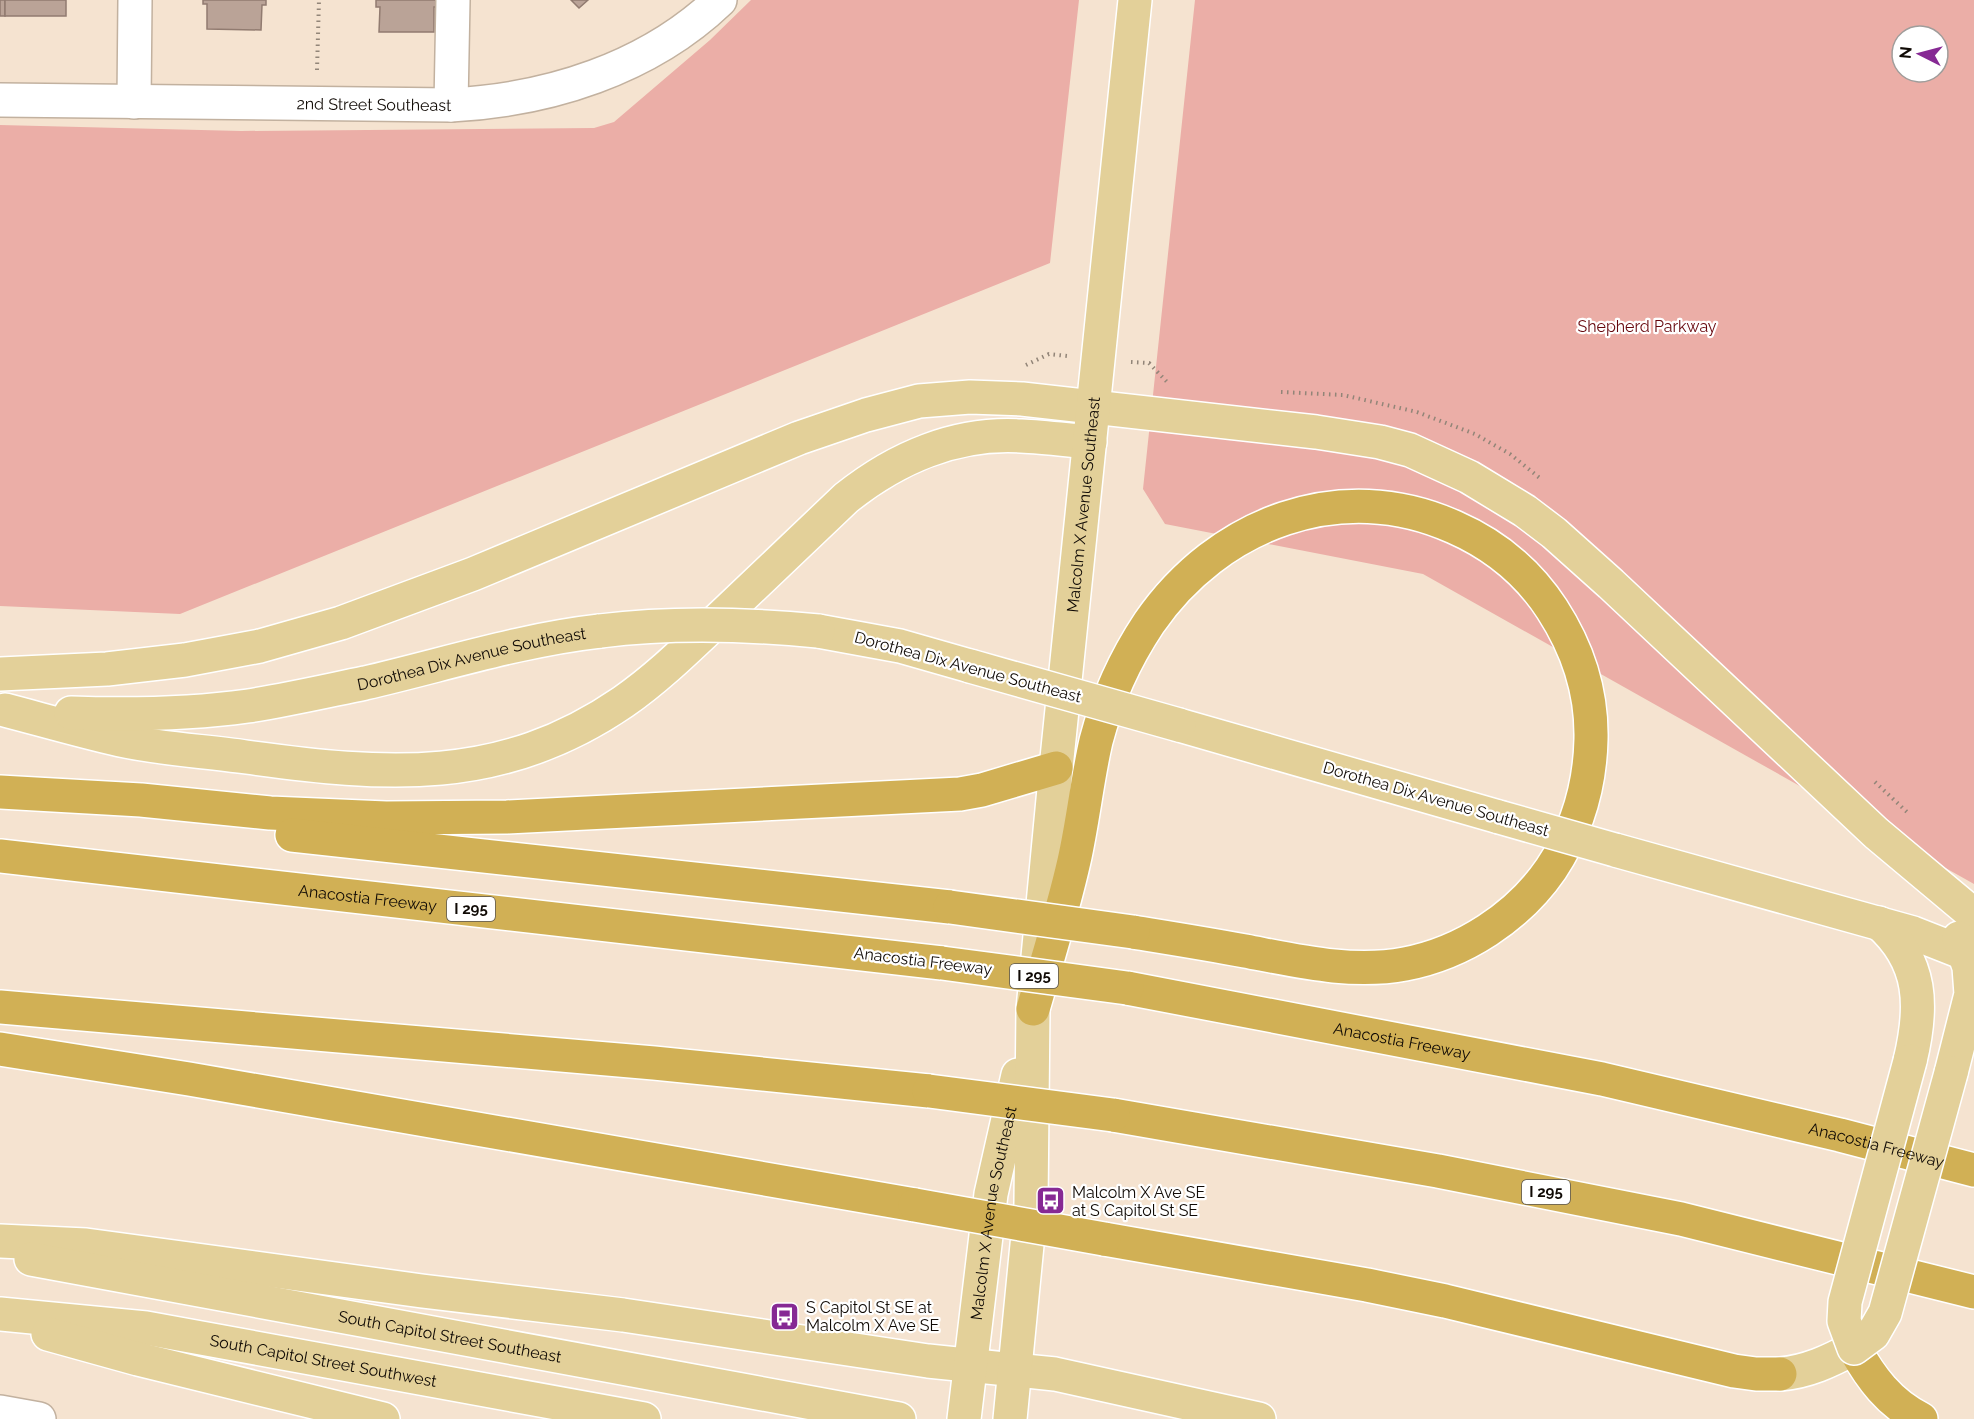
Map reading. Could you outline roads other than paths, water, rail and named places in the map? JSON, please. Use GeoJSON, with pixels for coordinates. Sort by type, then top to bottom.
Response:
{"type":"FeatureCollection","features":[{"type":"Feature","properties":{"kind":"highway"},"geometry":{"type":"LineString","coordinates":[[13,793],[140,819],[950,907],[1133,932],[1302,963],[1377,968],[1405,964],[1440,954],[1482,934],[1505,917],[1545,878],[1573,832],[1587,781],[1591,752],[1590,702],[1575,650],[1562,625],[1530,580],[1511,561],[1467,532],[1418,513],[1370,506],[1320,509],[1271,524],[1224,549],[1202,565],[1163,605],[1148,626],[1123,667],[1112,692],[1096,740],[1074,861],[1033,1009]]}},
{"type":"Feature","properties":{"kind":"highway"},"geometry":{"type":"LineString","coordinates":[[13,793],[141,800],[330,816],[497,817],[960,794],[982,790],[1056,768]]}},
{"type":"Feature","properties":{"kind":"highway","name":"Anacostia Freeway"},"geometry":{"type":"LineString","coordinates":[[0,856],[942,963],[1126,988],[1602,1079],[1839,1135],[1974,1170]]}},
{"type":"Feature","properties":{"kind":"highway","name":"I 295"},"geometry":{"type":"LineString","coordinates":[[0,1007],[654,1063],[929,1091],[1113,1115],[1438,1171],[1670,1216],[1974,1292]]}},
{"type":"Feature","properties":{"kind":"highway"},"geometry":{"type":"LineString","coordinates":[[0,1049],[189,1079],[1367,1285],[1526,1320],[1734,1371],[1780,1374]]}},
{"type":"Feature","properties":{"kind":"highway"},"geometry":{"type":"LineString","coordinates":[[1854,1348],[1875,1383],[1904,1410],[1921,1419]]}},
{"type":"Feature","properties":{"kind":"main road","name":"Malcolm X Avenue Southeast"},"geometry":{"type":"LineString","coordinates":[[1010,1415],[1031,1204],[1033,1009],[1135,0]]}},
{"type":"Feature","properties":{"kind":"main road"},"geometry":{"type":"LineString","coordinates":[[0,674],[98,670],[185,660],[260,646],[341,624],[462,579],[799,438],[891,407],[945,398],[1022,399],[1348,436],[1410,450],[1469,477],[1525,511],[1554,533],[1876,833],[1974,915]]}},
{"type":"Feature","properties":{"kind":"main road"},"geometry":{"type":"LineString","coordinates":[[3,710],[122,740],[359,770],[413,771],[468,766],[495,760],[549,743],[573,732],[625,701],[681,654],[846,498],[868,480],[890,467],[940,445],[981,437],[1019,435],[1090,442]]}},
{"type":"Feature","properties":{"kind":"main road","name":"Dorothea Dix Avenue Southeast"},"geometry":{"type":"LineString","coordinates":[[3,710],[113,714],[247,706],[366,682],[539,640],[636,627],[746,625],[818,630],[900,646],[1879,923],[1933,940],[1970,955]]}},
{"type":"Feature","properties":{"kind":"main road"},"geometry":{"type":"LineString","coordinates":[[1780,1374],[1806,1370],[1854,1348],[1873,1334],[1885,1313],[1971,994],[1970,955],[1933,899],[1876,833]]}},
{"type":"Feature","properties":{"kind":"main road"},"geometry":{"type":"LineString","coordinates":[[1854,1348],[1844,1321],[1848,1284],[1910,1061],[1918,1021],[1917,992],[1908,961],[1892,935],[1879,923]]}},
{"type":"Feature","properties":{"kind":"main road","name":"Malcolm X Avenue Southeast"},"geometry":{"type":"LineString","coordinates":[[965,1411],[991,1194],[1033,1009]]}},
{"type":"Feature","properties":{"kind":"main road"},"geometry":{"type":"LineString","coordinates":[[0,1240],[86,1245],[422,1291],[623,1315],[916,1359],[1055,1374],[1259,1419]]}},
{"type":"Feature","properties":{"kind":"main road","name":"South Capitol Street Southeast"},"geometry":{"type":"LineString","coordinates":[[0,1254],[899,1419]]}},
{"type":"Feature","properties":{"kind":"main road","name":"South Capitol Street Southwest"},"geometry":{"type":"LineString","coordinates":[[0,1314],[146,1328],[644,1419]]}},
{"type":"Feature","properties":{"kind":"main road"},"geometry":{"type":"LineString","coordinates":[[0,1320],[138,1359],[383,1419]]}},
{"type":"Feature","properties":{"kind":"street"},"geometry":{"type":"LineString","coordinates":[[134,102],[135,0]]}},
{"type":"Feature","properties":{"kind":"street"},"geometry":{"type":"LineString","coordinates":[[451,105],[453,0]]}},
{"type":"Feature","properties":{"kind":"street","name":"2nd Street Southeast"},"geometry":{"type":"LineString","coordinates":[[0,100],[451,105],[521,97],[590,78],[633,59],[675,36],[720,0]]}},
{"type":"Feature","properties":{"kind":"street"},"geometry":{"type":"LineString","coordinates":[[0,1412],[39,1419]]}},
{"type":"Feature","properties":{"kind":"place","name":"Malcolm X Ave SE at S Capitol St SE"},"geometry":{"type":"Point","coordinates":[1051,1201]}},
{"type":"Feature","properties":{"kind":"place","name":"S Capitol St SE at Malcolm X Ave SE"},"geometry":{"type":"Point","coordinates":[785,1316]}},
{"type":"Feature","properties":{"kind":"park label","name":"Shepherd Parkway"},"geometry":{"type":"Point","coordinates":[1647,326]}}]}
